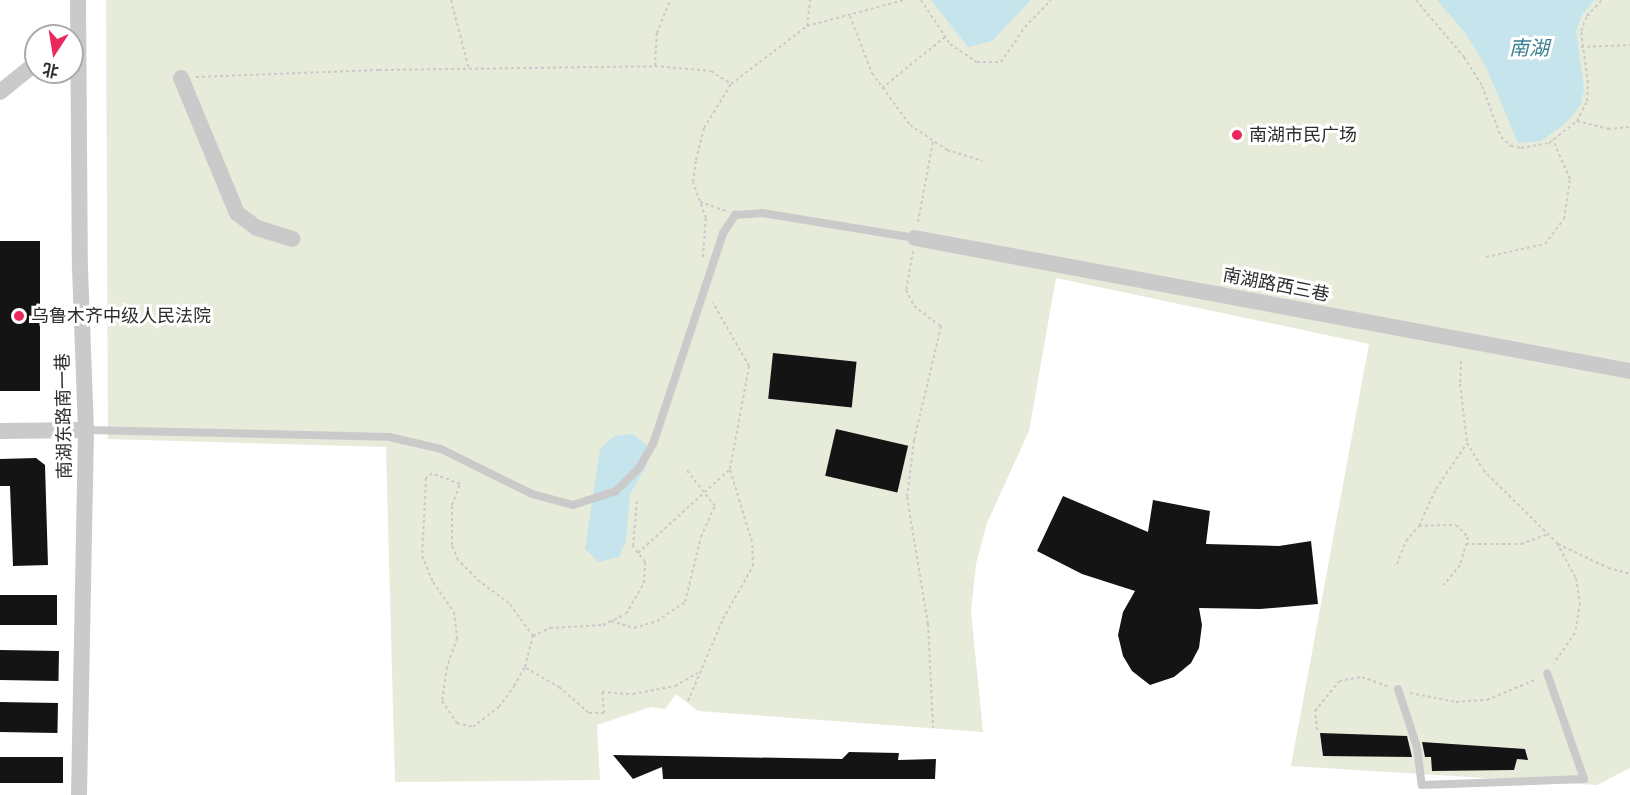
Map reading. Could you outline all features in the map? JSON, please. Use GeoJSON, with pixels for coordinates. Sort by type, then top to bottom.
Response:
{"type":"FeatureCollection","features":[{"type":"Feature","properties":{"kind":"street","name":"南湖东路南一巷"},"geometry":{"type":"LineString","coordinates":[[75,24],[78,0]]}},
{"type":"Feature","properties":{"kind":"street"},"geometry":{"type":"LineString","coordinates":[[0,92],[24,73]]}},
{"type":"Feature","properties":{"kind":"street"},"geometry":{"type":"LineString","coordinates":[[181,78],[237,213],[257,228],[292,239]]}},
{"type":"Feature","properties":{"kind":"street","name":"南湖东路南一巷"},"geometry":{"type":"LineString","coordinates":[[76,84],[86,430],[78,795]]}},
{"type":"Feature","properties":{"kind":"street","name":"南湖路西三巷"},"geometry":{"type":"LineString","coordinates":[[915,238],[1630,371]]}},
{"type":"Feature","properties":{"kind":"street"},"geometry":{"type":"LineString","coordinates":[[0,431],[86,430]]}},
{"type":"Feature","properties":{"kind":"lane"},"geometry":{"type":"LineString","coordinates":[[86,430],[389,437],[441,449],[532,494],[573,506],[616,491],[639,468],[653,444],[723,233],[735,214],[762,213],[915,238]]}},
{"type":"Feature","properties":{"kind":"lane"},"geometry":{"type":"LineString","coordinates":[[1398,689],[1417,747],[1422,785],[1584,779],[1547,673]]}},
{"type":"Feature","properties":{"kind":"path"},"geometry":{"type":"LineString","coordinates":[[451,0],[470,69]]}},
{"type":"Feature","properties":{"kind":"path"},"geometry":{"type":"LineString","coordinates":[[656,66],[657,33],[670,0]]}},
{"type":"Feature","properties":{"kind":"path"},"geometry":{"type":"LineString","coordinates":[[807,26],[810,0]]}},
{"type":"Feature","properties":{"kind":"path"},"geometry":{"type":"LineString","coordinates":[[688,702],[723,619],[753,566],[752,542],[730,469],[749,366],[705,287],[702,254],[706,218],[693,182],[704,128],[731,84],[807,26],[904,0]]}},
{"type":"Feature","properties":{"kind":"path"},"geometry":{"type":"LineString","coordinates":[[921,0],[945,36],[965,56],[977,62],[1001,62],[1025,27],[1051,0]]}},
{"type":"Feature","properties":{"kind":"path"},"geometry":{"type":"LineString","coordinates":[[1416,0],[1464,57],[1482,87],[1501,137],[1510,146],[1521,148],[1553,140],[1577,121],[1587,101],[1588,83],[1581,47],[1587,16],[1602,0]]}},
{"type":"Feature","properties":{"kind":"path"},"geometry":{"type":"LineString","coordinates":[[850,16],[882,88],[910,125],[933,141],[966,158],[982,160]]}},
{"type":"Feature","properties":{"kind":"path"},"geometry":{"type":"LineString","coordinates":[[882,88],[945,36]]}},
{"type":"Feature","properties":{"kind":"path"},"geometry":{"type":"LineString","coordinates":[[1581,47],[1630,45]]}},
{"type":"Feature","properties":{"kind":"path"},"geometry":{"type":"LineString","coordinates":[[181,78],[656,66],[711,71],[731,84]]}},
{"type":"Feature","properties":{"kind":"path"},"geometry":{"type":"LineString","coordinates":[[1577,121],[1608,129],[1630,127]]}},
{"type":"Feature","properties":{"kind":"path"},"geometry":{"type":"LineString","coordinates":[[1486,257],[1545,244],[1564,219],[1570,179],[1553,140]]}},
{"type":"Feature","properties":{"kind":"path"},"geometry":{"type":"LineString","coordinates":[[933,141],[906,290],[914,306],[941,326],[914,440],[907,497],[928,624],[933,728]]}},
{"type":"Feature","properties":{"kind":"path"},"geometry":{"type":"LineString","coordinates":[[700,202],[735,214]]}},
{"type":"Feature","properties":{"kind":"path"},"geometry":{"type":"LineString","coordinates":[[1317,730],[1315,711],[1339,681],[1362,678],[1425,698],[1487,700],[1547,673],[1575,633],[1580,603],[1576,578],[1557,543],[1483,470],[1467,443],[1460,384],[1461,361]]}},
{"type":"Feature","properties":{"kind":"path"},"geometry":{"type":"LineString","coordinates":[[1397,564],[1406,541],[1419,526],[1436,489],[1467,443]]}},
{"type":"Feature","properties":{"kind":"path"},"geometry":{"type":"LineString","coordinates":[[611,621],[634,628],[657,621],[685,602],[701,537],[715,506],[685,468]]}},
{"type":"Feature","properties":{"kind":"path"},"geometry":{"type":"LineString","coordinates":[[638,553],[730,469]]}},
{"type":"Feature","properties":{"kind":"path"},"geometry":{"type":"LineString","coordinates":[[432,473],[460,484],[452,505],[452,545],[458,560],[480,582],[509,603],[533,636],[525,667],[499,707],[473,728],[457,723],[442,701],[447,667],[457,638],[454,612],[433,582],[422,556],[426,478],[432,473]]}},
{"type":"Feature","properties":{"kind":"path"},"geometry":{"type":"LineString","coordinates":[[533,636],[550,628],[611,621],[626,614],[644,583],[645,562],[633,546],[637,501]]}},
{"type":"Feature","properties":{"kind":"path"},"geometry":{"type":"LineString","coordinates":[[1419,526],[1456,525],[1468,537],[1460,565],[1444,585]]}},
{"type":"Feature","properties":{"kind":"path"},"geometry":{"type":"LineString","coordinates":[[1466,544],[1521,544],[1548,534]]}},
{"type":"Feature","properties":{"kind":"path"},"geometry":{"type":"LineString","coordinates":[[1557,543],[1608,568],[1630,574]]}},
{"type":"Feature","properties":{"kind":"path"},"geometry":{"type":"LineString","coordinates":[[525,667],[559,687],[589,713],[604,713],[602,692],[633,694],[675,686],[701,671]]}},
{"type":"Feature","properties":{"kind":"green space"},"geometry":{"type":"Polygon","coordinates":[[[106,0],[1630,0],[1630,768],[1597,785],[1291,766],[1369,344],[1056,278],[1029,431],[987,523],[976,564],[971,611],[983,732],[698,711],[676,694],[665,709],[651,707],[597,725],[600,780],[395,782],[386,447],[108,439],[106,0]]]}},
{"type":"Feature","properties":{"kind":"water"},"geometry":{"type":"Polygon","coordinates":[[[931,0],[1031,0],[992,41],[968,47],[931,0]]]}},
{"type":"Feature","properties":{"kind":"water","name":"南湖"},"geometry":{"type":"Polygon","coordinates":[[[1437,0],[1594,0],[1582,15],[1576,31],[1584,89],[1581,104],[1567,122],[1541,141],[1518,143],[1486,67],[1466,34],[1437,0]]]}},
{"type":"Feature","properties":{"kind":"water"},"geometry":{"type":"Polygon","coordinates":[[[632,434],[647,445],[647,465],[630,494],[626,541],[619,557],[599,562],[585,549],[600,449],[614,436],[632,434]]]}},
{"type":"Feature","properties":{"kind":"building","name":"乌鲁木齐中级人民法院"},"geometry":{"type":"Polygon","coordinates":[[[0,241],[40,241],[40,391],[0,391],[0,241]]]}},
{"type":"Feature","properties":{"kind":"building"},"geometry":{"type":"Polygon","coordinates":[[[773,353],[857,362],[852,408],[768,399],[773,353]]]}},
{"type":"Feature","properties":{"kind":"building"},"geometry":{"type":"Polygon","coordinates":[[[836,429],[908,446],[897,492],[825,476],[836,429]]]}},
{"type":"Feature","properties":{"kind":"building"},"geometry":{"type":"Polygon","coordinates":[[[36,458],[45,465],[48,565],[13,566],[10,486],[0,486],[0,459],[36,458]]]}},
{"type":"Feature","properties":{"kind":"building"},"geometry":{"type":"Polygon","coordinates":[[[1063,496],[1148,532],[1153,500],[1210,511],[1206,544],[1279,546],[1311,541],[1318,604],[1260,609],[1199,608],[1202,625],[1199,648],[1191,663],[1174,677],[1150,685],[1132,671],[1123,656],[1118,635],[1123,612],[1135,591],[1082,574],[1037,551],[1063,496]]]}},
{"type":"Feature","properties":{"kind":"building"},"geometry":{"type":"Polygon","coordinates":[[[0,595],[57,595],[57,625],[0,625],[0,595]]]}},
{"type":"Feature","properties":{"kind":"building"},"geometry":{"type":"Polygon","coordinates":[[[0,650],[59,651],[58,681],[0,680],[0,650]]]}},
{"type":"Feature","properties":{"kind":"building"},"geometry":{"type":"Polygon","coordinates":[[[0,702],[58,703],[57,733],[0,732],[0,702]]]}},
{"type":"Feature","properties":{"kind":"building"},"geometry":{"type":"Polygon","coordinates":[[[1320,733],[1407,736],[1412,757],[1323,756],[1320,733]]]}},
{"type":"Feature","properties":{"kind":"building"},"geometry":{"type":"Polygon","coordinates":[[[1422,742],[1525,749],[1528,760],[1517,759],[1514,770],[1432,771],[1431,757],[1425,757],[1422,742]]]}},
{"type":"Feature","properties":{"kind":"building"},"geometry":{"type":"Polygon","coordinates":[[[849,752],[899,753],[898,760],[936,759],[935,779],[663,779],[662,767],[633,779],[613,755],[842,759],[849,752]]]}},
{"type":"Feature","properties":{"kind":"building"},"geometry":{"type":"Polygon","coordinates":[[[0,757],[63,757],[63,783],[0,783],[0,757]]]}},
{"type":"Feature","properties":{"kind":"place","name":"南湖市民广场"},"geometry":{"type":"Point","coordinates":[1237,135]}},
{"type":"Feature","properties":{"kind":"place","name":"乌鲁木齐中级人民法院"},"geometry":{"type":"Point","coordinates":[19,316]}}]}
